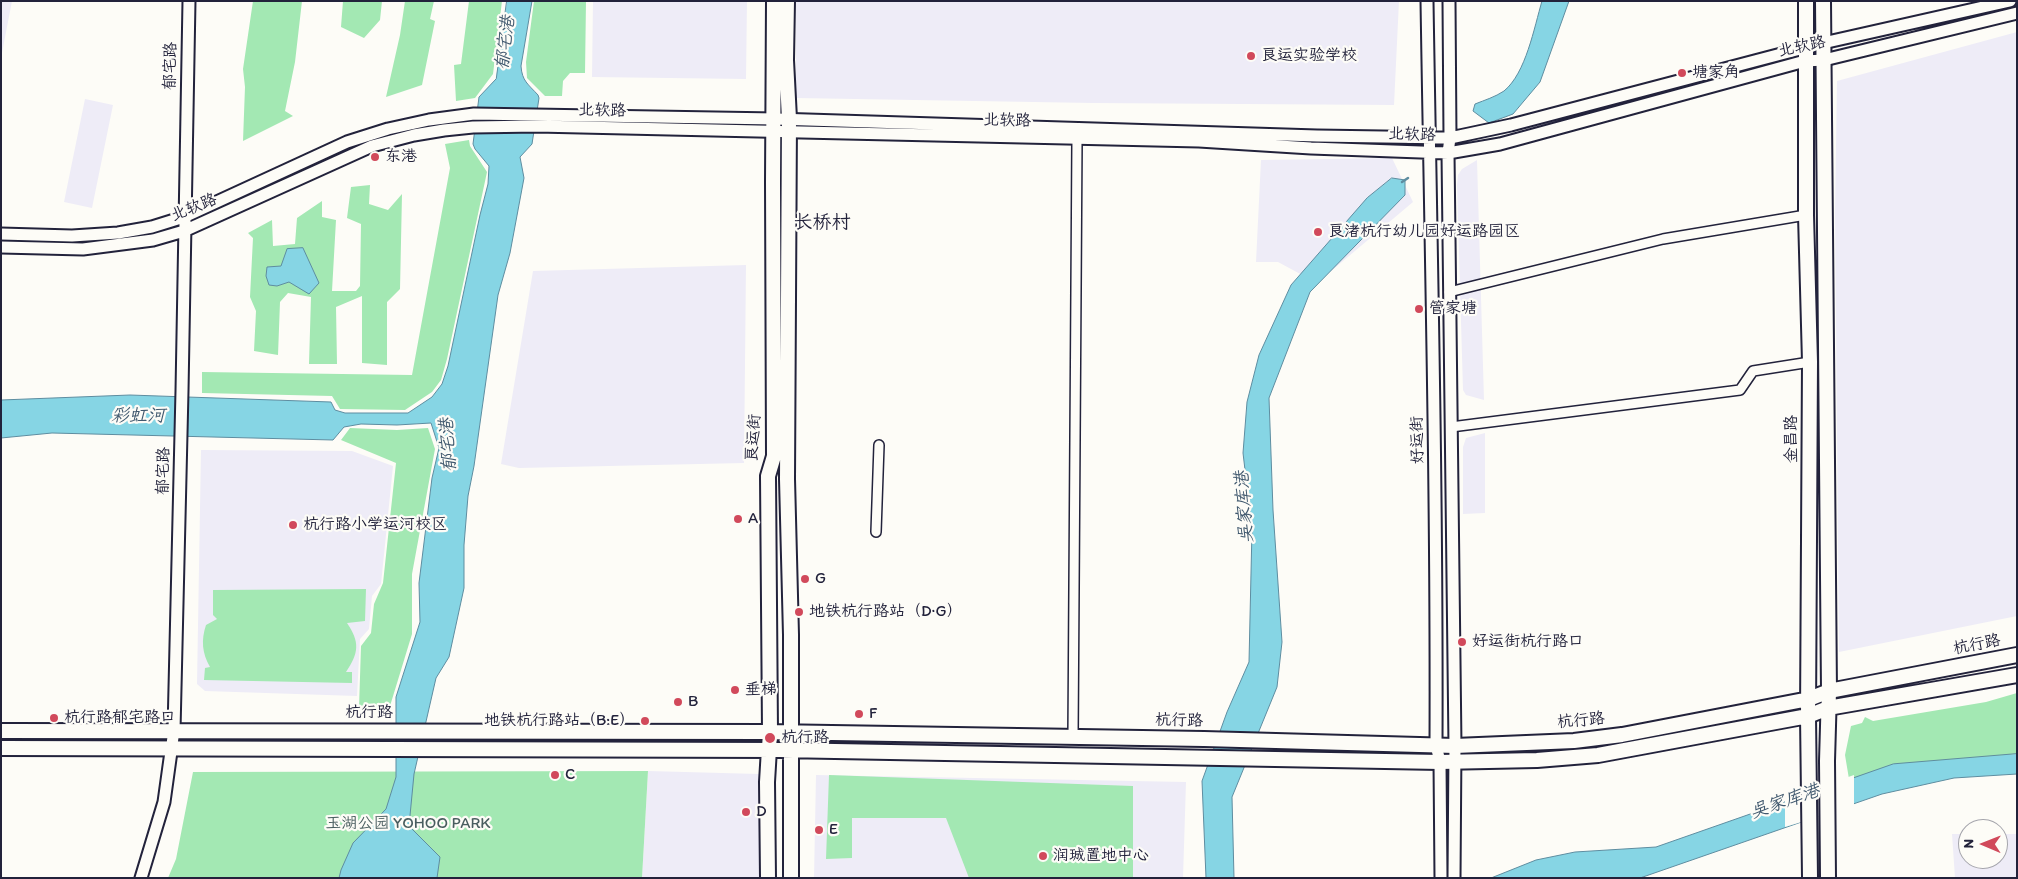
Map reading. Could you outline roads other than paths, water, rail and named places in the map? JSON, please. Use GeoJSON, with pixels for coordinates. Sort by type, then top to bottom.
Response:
{"type":"FeatureCollection","features":[{"type":"Feature","properties":{"kind":"main road","name":"良运街"},"geometry":{"type":"LineString","coordinates":[[768,878],[770,732],[768,476],[774,456],[774,1]]}},
{"type":"Feature","properties":{"kind":"main road","name":"良运街"},"geometry":{"type":"LineString","coordinates":[[787,1],[787,479],[792,732],[791,878]]}},
{"type":"Feature","properties":{"kind":"main road","name":"金昌路"},"geometry":{"type":"LineString","coordinates":[[1806,1],[1806,215],[1810,362],[1808,716],[1810,878]]}},
{"type":"Feature","properties":{"kind":"main road","name":"金昌路"},"geometry":{"type":"LineString","coordinates":[[1823,1],[1829,690],[1827,761],[1828,878]]}},
{"type":"Feature","properties":{"kind":"main road","name":"杭行路"},"geometry":{"type":"LineString","coordinates":[[1,731],[792,732],[1204,739],[1456,746],[1574,741],[1622,735],[1809,699],[1829,690],[2017,655]]}},
{"type":"Feature","properties":{"kind":"main road"},"geometry":{"type":"LineString","coordinates":[[1,748],[791,750],[1258,760],[1447,762],[1537,760],[1598,755],[1808,716],[1828,708],[2017,675]]}},
{"type":"Feature","properties":{"kind":"street","name":"郁宅路"},"geometry":{"type":"LineString","coordinates":[[141,878],[164,802],[174,730],[189,1]]}},
{"type":"Feature","properties":{"kind":"street","name":"好运街"},"geometry":{"type":"LineString","coordinates":[[1427,1],[1437,555],[1436,745],[1447,762],[1454,878]]}},
{"type":"Feature","properties":{"kind":"street","name":"好运街"},"geometry":{"type":"LineString","coordinates":[[1441,878],[1447,762],[1456,746],[1449,292],[1449,1]]}},
{"type":"Feature","properties":{"kind":"street","name":"北软路"},"geometry":{"type":"LineString","coordinates":[[788,125],[1077,139],[1199,141],[1311,148],[1448,153],[1500,144],[1805,55],[1823,43],[2010,1]]}},
{"type":"Feature","properties":{"kind":"street","name":"北软路"},"geometry":{"type":"LineString","coordinates":[[1,234],[72,236],[118,233],[152,227],[184,217],[347,142],[388,129],[429,120],[474,114],[538,120],[1450,138],[1805,55],[1824,60],[2017,13]]}},
{"type":"Feature","properties":{"kind":"street","name":"北软路"},"geometry":{"type":"LineString","coordinates":[[1,247],[83,249],[153,240],[184,231],[372,146],[414,135],[538,120]]}},
{"type":"Feature","properties":{"kind":"street"},"geometry":{"type":"LineString","coordinates":[[1073,737],[1077,139]]}},
{"type":"Feature","properties":{"kind":"street"},"geometry":{"type":"LineString","coordinates":[[1449,292],[1663,238],[1806,215]]}},
{"type":"Feature","properties":{"kind":"street"},"geometry":{"type":"LineString","coordinates":[[1451,427],[1740,390],[1753,371],[1810,362]]}},
{"type":"Feature","properties":{"kind":"street"},"geometry":{"type":"LineString","coordinates":[[876,532],[879,445]]}},
{"type":"Feature","properties":{"kind":"water"},"geometry":{"type":"Polygon","coordinates":[[[507,1],[532,1],[521,66],[524,79],[539,98],[532,144],[520,157],[524,178],[510,253],[498,295],[474,466],[468,496],[464,545],[464,588],[449,657],[436,678],[414,774],[409,826],[440,857],[437,878],[339,878],[353,843],[386,809],[396,777],[396,697],[420,622],[419,583],[432,478],[439,448],[431,423],[397,425],[361,424],[344,427],[333,440],[52,433],[1,438],[1,400],[130,395],[331,402],[335,410],[345,413],[408,413],[432,397],[442,384],[448,366],[488,184],[489,166],[473,144],[479,97],[496,79],[507,1]]]}},
{"type":"Feature","properties":{"kind":"water"},"geometry":{"type":"Polygon","coordinates":[[[1542,1],[1569,1],[1540,82],[1513,114],[1489,123],[1473,111],[1475,104],[1494,97],[1512,83],[1524,62],[1542,1]]]}},
{"type":"Feature","properties":{"kind":"water"},"geometry":{"type":"Polygon","coordinates":[[[1392,178],[1405,180],[1405,195],[1310,292],[1269,398],[1273,510],[1282,642],[1277,687],[1232,797],[1234,878],[1206,878],[1202,781],[1227,712],[1249,662],[1252,529],[1243,453],[1247,402],[1259,355],[1291,285],[1367,198],[1392,178]]]}},
{"type":"Feature","properties":{"kind":"water"},"geometry":{"type":"Polygon","coordinates":[[[303,248],[319,283],[309,294],[289,282],[277,286],[269,285],[266,276],[267,267],[281,266],[287,249],[303,248]]]}},
{"type":"Feature","properties":{"kind":"water"},"geometry":{"type":"Polygon","coordinates":[[[2017,754],[2017,774],[1954,778],[1882,794],[1640,878],[1491,878],[1536,860],[1575,852],[1656,847],[1893,764],[2017,754]]]}},
{"type":"Feature","properties":{"kind":"waterway","name":"吴家库港"},"geometry":{"type":"LineString","coordinates":[[1402,182],[1408,178]]}},
{"type":"Feature","properties":{"kind":"place","name":"良运实验学校"},"geometry":{"type":"Point","coordinates":[1251,56]}},
{"type":"Feature","properties":{"kind":"place","name":"塘家角"},"geometry":{"type":"Point","coordinates":[1682,73]}},
{"type":"Feature","properties":{"kind":"place","name":"东港"},"geometry":{"type":"Point","coordinates":[375,157]}},
{"type":"Feature","properties":{"kind":"place","name":"良渚杭行幼儿园好运路园区"},"geometry":{"type":"Point","coordinates":[1318,232]}},
{"type":"Feature","properties":{"kind":"place","name":"管家塘"},"geometry":{"type":"Point","coordinates":[1419,309]}},
{"type":"Feature","properties":{"kind":"place","name":"A"},"geometry":{"type":"Point","coordinates":[738,519]}},
{"type":"Feature","properties":{"kind":"place","name":"杭行路小学运河校区"},"geometry":{"type":"Point","coordinates":[293,525]}},
{"type":"Feature","properties":{"kind":"place","name":"G"},"geometry":{"type":"Point","coordinates":[805,579]}},
{"type":"Feature","properties":{"kind":"place","name":"地铁杭行路站（D·G）"},"geometry":{"type":"Point","coordinates":[799,612]}},
{"type":"Feature","properties":{"kind":"place","name":"好运街杭行路口"},"geometry":{"type":"Point","coordinates":[1462,642]}},
{"type":"Feature","properties":{"kind":"place","name":"垂梯"},"geometry":{"type":"Point","coordinates":[735,690]}},
{"type":"Feature","properties":{"kind":"place","name":"B"},"geometry":{"type":"Point","coordinates":[678,702]}},
{"type":"Feature","properties":{"kind":"place","name":"F"},"geometry":{"type":"Point","coordinates":[859,714]}},
{"type":"Feature","properties":{"kind":"place","name":"杭行路郁宅路口"},"geometry":{"type":"Point","coordinates":[54,718]}},
{"type":"Feature","properties":{"kind":"place","name":"地铁杭行路站（B·E）"},"geometry":{"type":"Point","coordinates":[645,721]}},
{"type":"Feature","properties":{"kind":"place","name":"杭行路"},"geometry":{"type":"Point","coordinates":[770,738]}},
{"type":"Feature","properties":{"kind":"place","name":"C"},"geometry":{"type":"Point","coordinates":[555,775]}},
{"type":"Feature","properties":{"kind":"place","name":"D"},"geometry":{"type":"Point","coordinates":[746,812]}},
{"type":"Feature","properties":{"kind":"place","name":"E"},"geometry":{"type":"Point","coordinates":[819,830]}},
{"type":"Feature","properties":{"kind":"place","name":"润珹置地中心"},"geometry":{"type":"Point","coordinates":[1043,856]}},
{"type":"Feature","properties":{"kind":"district","name":"长桥村"},"geometry":{"type":"Point","coordinates":[822,223]}},
{"type":"Feature","properties":{"kind":"water label","name":"郁宅港"},"geometry":{"type":"Point","coordinates":[506,43]}},
{"type":"Feature","properties":{"kind":"water label","name":"彩虹河"},"geometry":{"type":"Point","coordinates":[138,416]}},
{"type":"Feature","properties":{"kind":"water label","name":"郁宅港"},"geometry":{"type":"Point","coordinates":[449,445]}},
{"type":"Feature","properties":{"kind":"park label","name":"玉湖公园 YOHOO PARK"},"geometry":{"type":"Point","coordinates":[408,824]}}]}
